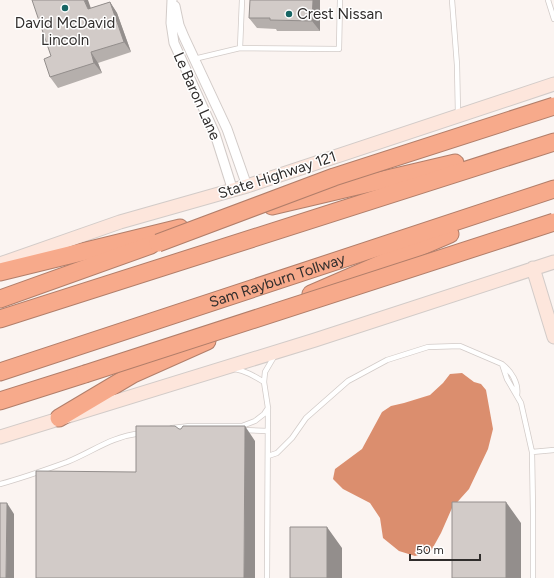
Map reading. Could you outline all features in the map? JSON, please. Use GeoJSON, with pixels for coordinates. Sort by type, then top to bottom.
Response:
{"type":"FeatureCollection","features":[{"type":"Feature","properties":{"kind":"highway"},"geometry":{"type":"LineString","coordinates":[[0,299],[334,177],[554,106]]}},
{"type":"Feature","properties":{"kind":"highway"},"geometry":{"type":"LineString","coordinates":[[0,272],[554,140]]}},
{"type":"Feature","properties":{"kind":"highway"},"geometry":{"type":"LineString","coordinates":[[0,319],[554,140]]}},
{"type":"Feature","properties":{"kind":"highway"},"geometry":{"type":"LineString","coordinates":[[59,418],[133,374],[310,294],[554,189]]}},
{"type":"Feature","properties":{"kind":"highway","name":"Sam Rayburn Tollway"},"geometry":{"type":"LineString","coordinates":[[0,372],[554,189]]}},
{"type":"Feature","properties":{"kind":"highway"},"geometry":{"type":"LineString","coordinates":[[0,402],[554,222]]}},
{"type":"Feature","properties":{"kind":"main road","name":"State Highway 121"},"geometry":{"type":"LineString","coordinates":[[0,264],[120,222],[233,191],[554,84]]}},
{"type":"Feature","properties":{"kind":"main road"},"geometry":{"type":"LineString","coordinates":[[0,437],[278,351],[534,268],[554,264]]}},
{"type":"Feature","properties":{"kind":"main road"},"geometry":{"type":"LineString","coordinates":[[534,268],[554,336]]}},
{"type":"Feature","properties":{"kind":"street","name":"Le Baron Lane"},"geometry":{"type":"LineString","coordinates":[[173,0],[179,25],[227,129],[246,186]]}},
{"type":"Feature","properties":{"kind":"street","name":"Le Baron Lane"},"geometry":{"type":"LineString","coordinates":[[173,0],[171,23],[174,43],[215,134],[233,191]]}},
{"type":"Feature","properties":{"kind":"lane"},"geometry":{"type":"LineString","coordinates":[[240,48],[242,0]]}},
{"type":"Feature","properties":{"kind":"lane"},"geometry":{"type":"LineString","coordinates":[[194,59],[240,48],[339,49],[340,0]]}},
{"type":"Feature","properties":{"kind":"lane"},"geometry":{"type":"LineString","coordinates":[[452,0],[457,65],[458,116]]}},
{"type":"Feature","properties":{"kind":"lane"},"geometry":{"type":"LineString","coordinates":[[548,0],[554,19]]}},
{"type":"Feature","properties":{"kind":"lane"},"geometry":{"type":"LineString","coordinates":[[268,456],[277,453],[292,438],[306,418],[348,381],[387,360],[428,347],[460,346],[502,364],[506,379],[517,394],[521,403],[532,452],[534,578]]}},
{"type":"Feature","properties":{"kind":"lane"},"geometry":{"type":"LineString","coordinates":[[267,578],[268,408],[264,382],[265,372],[278,351]]}},
{"type":"Feature","properties":{"kind":"lane"},"geometry":{"type":"LineString","coordinates":[[223,368],[241,370],[264,382]]}},
{"type":"Feature","properties":{"kind":"lane"},"geometry":{"type":"LineString","coordinates":[[166,429],[190,426],[242,426],[255,421],[264,414],[268,408]]}},
{"type":"Feature","properties":{"kind":"lane"},"geometry":{"type":"LineString","coordinates":[[190,426],[190,434]]}},
{"type":"Feature","properties":{"kind":"lane"},"geometry":{"type":"LineString","coordinates":[[215,426],[229,430],[268,431]]}},
{"type":"Feature","properties":{"kind":"lane"},"geometry":{"type":"LineString","coordinates":[[0,484],[23,478],[68,461],[103,443],[120,437],[143,432]]}},
{"type":"Feature","properties":{"kind":"lane"},"geometry":{"type":"LineString","coordinates":[[532,452],[554,450]]}},
{"type":"Feature","properties":{"kind":"shaded area"},"geometry":{"type":"Polygon","coordinates":[[[462,373],[474,382],[481,384],[486,390],[493,429],[488,449],[469,489],[452,508],[431,551],[415,556],[399,551],[383,538],[380,518],[370,503],[343,489],[333,479],[335,469],[362,449],[382,412],[391,406],[430,395],[450,374],[462,373]]]}},
{"type":"Feature","properties":{"kind":"building"},"geometry":{"type":"Polygon","coordinates":[[[32,0],[84,0],[88,9],[110,2],[124,42],[91,52],[94,63],[50,77],[44,59],[51,56],[32,0]]]}},
{"type":"Feature","properties":{"kind":"building"},"geometry":{"type":"Polygon","coordinates":[[[250,0],[313,0],[312,21],[249,18],[250,0]]]}},
{"type":"Feature","properties":{"kind":"building"},"geometry":{"type":"Polygon","coordinates":[[[136,426],[175,426],[181,429],[183,426],[245,426],[244,578],[36,578],[36,471],[136,472],[136,426]]]}},
{"type":"Feature","properties":{"kind":"building"},"geometry":{"type":"Polygon","coordinates":[[[452,502],[506,502],[506,578],[452,578],[452,502]]]}},
{"type":"Feature","properties":{"kind":"building"},"geometry":{"type":"Polygon","coordinates":[[[0,503],[7,503],[6,578],[0,578],[0,503]]]}},
{"type":"Feature","properties":{"kind":"building"},"geometry":{"type":"Polygon","coordinates":[[[290,527],[327,527],[327,578],[290,578],[290,527]]]}},
{"type":"Feature","properties":{"kind":"place","name":"David McDavid Lincoln"},"geometry":{"type":"Point","coordinates":[65,8]}},
{"type":"Feature","properties":{"kind":"place","name":"Crest Nissan"},"geometry":{"type":"Point","coordinates":[289,14]}}]}
